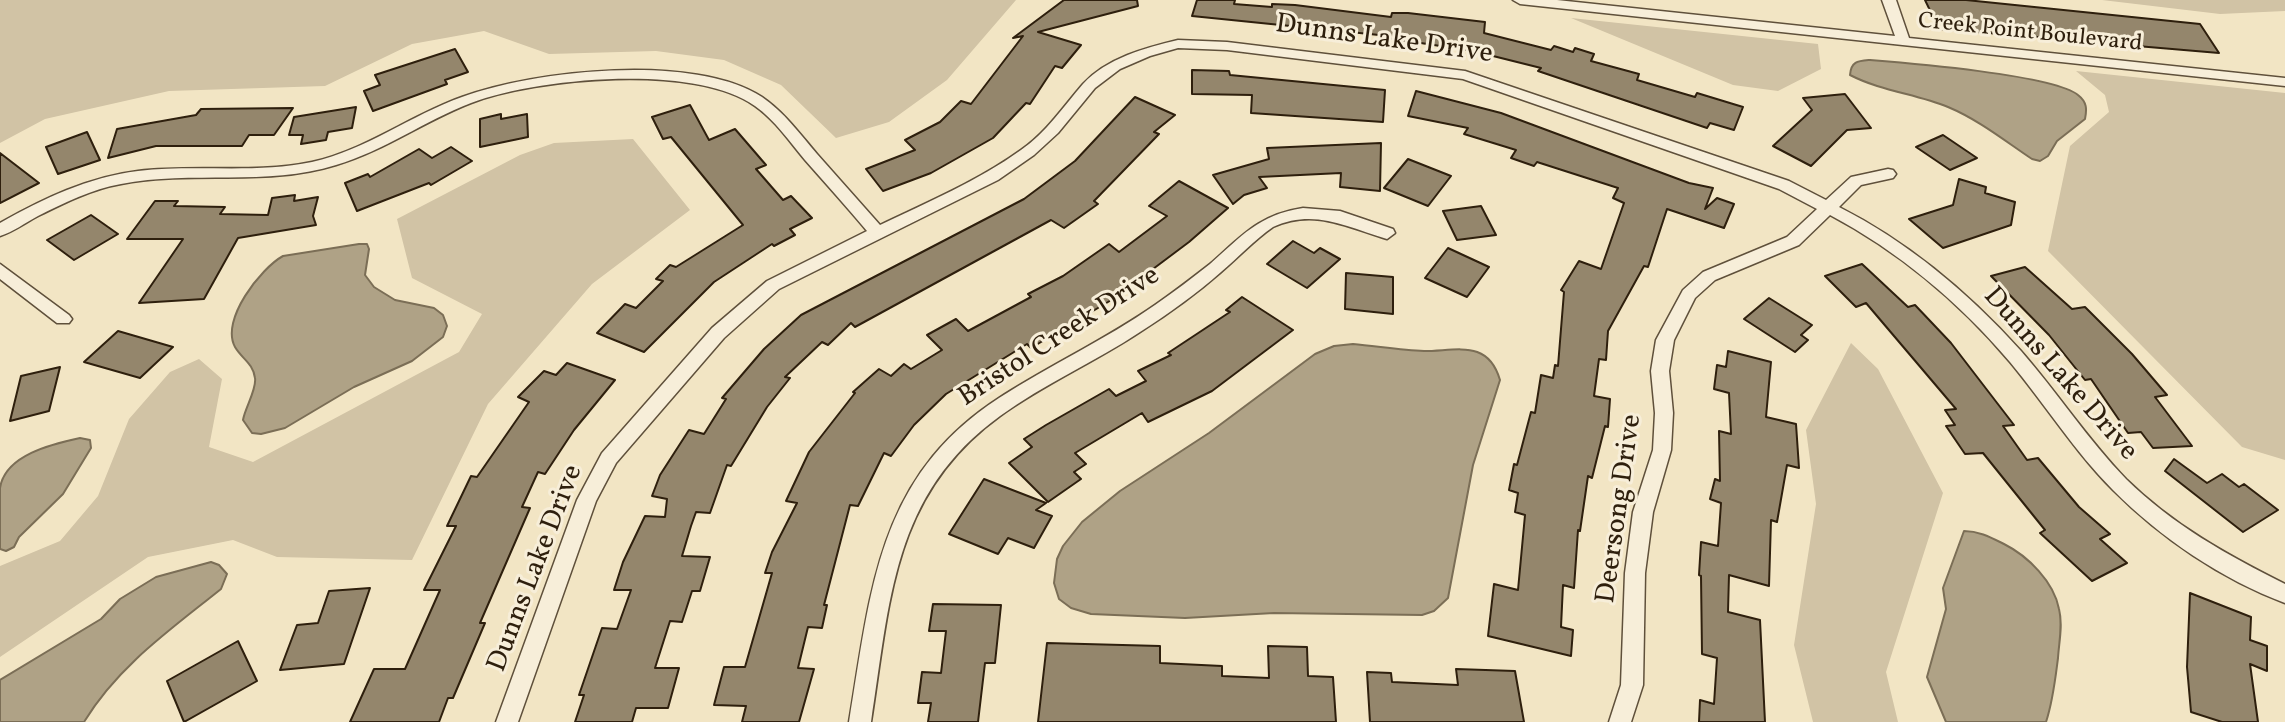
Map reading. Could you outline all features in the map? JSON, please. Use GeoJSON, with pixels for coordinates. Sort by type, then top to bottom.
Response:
{"type":"FeatureCollection","features":[{"type":"Feature","properties":{"kind":"street","name":"Creek Point Boulevard"},"geometry":{"type":"LineString","coordinates":[[1520,0],[2285,82]]}},
{"type":"Feature","properties":{"kind":"street"},"geometry":{"type":"LineString","coordinates":[[1889,0],[1904,42]]}},
{"type":"Feature","properties":{"kind":"street","name":"Dunns Lake Drive"},"geometry":{"type":"LineString","coordinates":[[507,722],[587,500],[609,458],[683,372],[747,305],[806,267],[993,176],[1029,152],[1053,130],[1090,85],[1140,46],[1227,46],[1465,75],[1747,171],[1826,207],[1896,247],[1955,295],[2014,355],[2118,483],[2158,520],[2210,556],[2285,594]]}},
{"type":"Feature","properties":{"kind":"street"},"geometry":{"type":"LineString","coordinates":[[0,230],[55,200],[98,184],[160,174],[252,173],[313,166],[348,156],[475,96],[535,83],[675,76],[718,83],[751,96],[772,112],[877,232]]}},
{"type":"Feature","properties":{"kind":"street","name":"Deersong Drive"},"geometry":{"type":"LineString","coordinates":[[1620,722],[1632,685],[1635,573],[1643,512],[1662,450],[1664,413],[1660,371],[1665,340],[1689,295],[1709,276],[1793,241],[1856,181],[1888,174]]}},
{"type":"Feature","properties":{"kind":"street","name":"Bristol Creek Drive"},"geometry":{"type":"LineString","coordinates":[[860,722],[888,565],[903,516],[950,446],[1016,396],[1155,314],[1216,268],[1245,237],[1265,224],[1290,215],[1329,214],[1342,215],[1387,233]]}},
{"type":"Feature","properties":{"kind":"street"},"geometry":{"type":"LineString","coordinates":[[0,270],[63,318]]}},
{"type":"Feature","properties":{"kind":"shaded area"},"geometry":{"type":"Polygon","coordinates":[[[0,0],[1016,0],[947,80],[889,122],[836,138],[781,85],[724,60],[656,51],[549,54],[484,31],[412,44],[325,86],[169,91],[45,119],[0,143],[0,0]]]}},
{"type":"Feature","properties":{"kind":"shaded area"},"geometry":{"type":"Polygon","coordinates":[[[2102,0],[2285,0],[2285,11],[2220,14],[2102,0]]]}},
{"type":"Feature","properties":{"kind":"shaded area"},"geometry":{"type":"Polygon","coordinates":[[[1571,18],[1818,44],[1821,69],[1778,91],[1733,85],[1571,18]]]}},
{"type":"Feature","properties":{"kind":"shaded area"},"geometry":{"type":"Polygon","coordinates":[[[1870,60],[1979,71],[2064,88],[2083,100],[2086,106],[2085,119],[2057,141],[2048,156],[2040,161],[2032,159],[1959,112],[1850,75],[1856,63],[1870,60]]]}},
{"type":"Feature","properties":{"kind":"shaded area"},"geometry":{"type":"Polygon","coordinates":[[[2076,71],[2285,93],[2285,460],[2242,447],[2048,251],[2070,146],[2109,112],[2105,95],[2076,71]]]}},
{"type":"Feature","properties":{"kind":"shaded area"},"geometry":{"type":"Polygon","coordinates":[[[633,139],[690,210],[592,284],[488,404],[412,560],[277,557],[233,540],[148,557],[0,657],[0,566],[60,541],[98,496],[129,419],[170,372],[199,359],[222,379],[209,447],[253,462],[459,352],[482,314],[412,278],[397,219],[520,155],[554,143],[633,139]]]}},
{"type":"Feature","properties":{"kind":"shaded area"},"geometry":{"type":"Polygon","coordinates":[[[367,244],[369,249],[365,275],[374,287],[395,300],[434,308],[443,315],[447,326],[443,337],[412,361],[354,387],[285,428],[261,434],[252,433],[243,420],[254,388],[254,373],[235,347],[232,336],[233,323],[245,296],[264,271],[283,256],[367,244]]]}},
{"type":"Feature","properties":{"kind":"shaded area"},"geometry":{"type":"Polygon","coordinates":[[[1851,343],[1878,369],[1943,493],[1886,672],[1898,722],[1813,722],[1794,645],[1816,504],[1806,430],[1851,343]]]}},
{"type":"Feature","properties":{"kind":"shaded area"},"geometry":{"type":"Polygon","coordinates":[[[1353,344],[1424,351],[1470,350],[1488,358],[1500,380],[1473,465],[1448,598],[1434,611],[1422,615],[1274,613],[1185,618],[1091,614],[1071,608],[1059,599],[1054,583],[1057,559],[1063,546],[1082,522],[1120,491],[1209,433],[1315,354],[1334,346],[1353,344]]]}},
{"type":"Feature","properties":{"kind":"shaded area"},"geometry":{"type":"Polygon","coordinates":[[[80,438],[90,440],[91,448],[63,494],[19,537],[14,547],[6,551],[0,549],[0,488],[11,467],[31,453],[80,438]]]}},
{"type":"Feature","properties":{"kind":"shaded area"},"geometry":{"type":"Polygon","coordinates":[[[1964,531],[1989,537],[2022,555],[2039,571],[2052,589],[2060,615],[2060,634],[2054,691],[2046,722],[1946,722],[1927,677],[1946,609],[1943,588],[1964,531]]]}},
{"type":"Feature","properties":{"kind":"shaded area"},"geometry":{"type":"Polygon","coordinates":[[[211,562],[219,565],[227,574],[221,589],[129,666],[84,722],[0,722],[0,680],[101,619],[120,599],[156,577],[211,562]]]}},
{"type":"Feature","properties":{"kind":"building"},"geometry":{"type":"Polygon","coordinates":[[[1064,0],[1137,0],[1138,6],[1038,32],[1081,45],[1062,68],[1055,66],[1030,104],[1026,103],[993,138],[931,173],[883,191],[866,169],[915,150],[905,140],[940,122],[961,101],[971,104],[1023,36],[1013,38],[1064,0]]]}},
{"type":"Feature","properties":{"kind":"building"},"geometry":{"type":"Polygon","coordinates":[[[1197,0],[1235,0],[1234,4],[1272,7],[1272,4],[1295,5],[1391,17],[1392,13],[1408,13],[1485,22],[1484,33],[1551,50],[1554,46],[1573,52],[1575,48],[1594,54],[1591,61],[1639,74],[1637,80],[1695,97],[1697,93],[1743,107],[1734,130],[1710,123],[1707,128],[1538,71],[1541,68],[1473,51],[1388,38],[1389,36],[1192,16],[1197,0]]]}},
{"type":"Feature","properties":{"kind":"building"},"geometry":{"type":"Polygon","coordinates":[[[1925,0],[1966,0],[2200,24],[2219,53],[2090,42],[2086,36],[2047,33],[2050,38],[1939,29],[1925,0]]]}},
{"type":"Feature","properties":{"kind":"building"},"geometry":{"type":"Polygon","coordinates":[[[455,49],[468,72],[445,80],[447,84],[373,111],[364,91],[380,85],[375,75],[455,49]]]}},
{"type":"Feature","properties":{"kind":"building"},"geometry":{"type":"Polygon","coordinates":[[[1192,70],[1229,71],[1230,75],[1385,90],[1383,122],[1251,113],[1252,95],[1192,94],[1192,70]]]}},
{"type":"Feature","properties":{"kind":"building"},"geometry":{"type":"Polygon","coordinates":[[[1416,91],[1501,113],[1689,183],[1713,188],[1705,209],[1717,198],[1734,204],[1724,228],[1667,209],[1648,267],[1644,266],[1608,331],[1606,360],[1599,359],[1594,396],[1610,399],[1608,427],[1605,426],[1592,478],[1588,476],[1580,531],[1578,530],[1574,588],[1563,585],[1561,627],[1573,630],[1571,656],[1488,636],[1494,584],[1518,590],[1525,515],[1515,512],[1518,493],[1509,490],[1514,464],[1517,465],[1531,412],[1535,413],[1541,375],[1553,378],[1555,365],[1558,366],[1564,292],[1561,290],[1579,261],[1601,269],[1624,203],[1613,198],[1618,188],[1537,162],[1534,166],[1511,158],[1516,150],[1464,134],[1468,128],[1408,116],[1416,91]]]}},
{"type":"Feature","properties":{"kind":"building"},"geometry":{"type":"Polygon","coordinates":[[[1845,94],[1871,128],[1847,130],[1811,166],[1773,146],[1812,110],[1803,98],[1845,94]]]}},
{"type":"Feature","properties":{"kind":"building"},"geometry":{"type":"Polygon","coordinates":[[[1135,97],[1175,115],[1154,132],[1159,134],[1094,201],[1098,204],[1064,228],[1051,220],[855,327],[851,323],[828,345],[822,342],[785,377],[790,378],[767,407],[731,466],[727,465],[710,513],[696,512],[691,526],[682,556],[710,557],[700,591],[692,591],[682,622],[670,621],[655,668],[679,668],[668,708],[636,708],[632,722],[575,722],[584,695],[579,695],[602,628],[617,629],[631,590],[614,590],[623,562],[645,516],[665,517],[667,499],[652,496],[660,475],[689,430],[704,434],[726,399],[722,398],[764,349],[801,315],[1024,199],[1075,161],[1135,97]]]}},
{"type":"Feature","properties":{"kind":"building"},"geometry":{"type":"Polygon","coordinates":[[[690,105],[709,140],[735,129],[766,165],[756,169],[783,200],[791,196],[812,218],[790,229],[795,235],[774,246],[772,244],[714,282],[644,352],[597,333],[625,304],[636,308],[663,281],[656,279],[670,265],[676,267],[743,225],[671,137],[663,139],[652,117],[690,105]]]}},
{"type":"Feature","properties":{"kind":"building"},"geometry":{"type":"Polygon","coordinates":[[[356,107],[352,128],[328,132],[326,140],[301,144],[303,135],[289,135],[294,117],[356,107]]]}},
{"type":"Feature","properties":{"kind":"building"},"geometry":{"type":"Polygon","coordinates":[[[293,108],[274,135],[249,135],[242,146],[156,146],[108,158],[117,129],[196,115],[201,109],[293,108]]]}},
{"type":"Feature","properties":{"kind":"building"},"geometry":{"type":"Polygon","coordinates":[[[501,114],[501,119],[527,114],[528,137],[480,147],[480,119],[501,114]]]}},
{"type":"Feature","properties":{"kind":"building"},"geometry":{"type":"Polygon","coordinates":[[[87,132],[100,160],[58,174],[46,147],[87,132]]]}},
{"type":"Feature","properties":{"kind":"building"},"geometry":{"type":"Polygon","coordinates":[[[1943,135],[1977,158],[1950,170],[1916,147],[1943,135]]]}},
{"type":"Feature","properties":{"kind":"building"},"geometry":{"type":"Polygon","coordinates":[[[1381,143],[1380,191],[1340,187],[1341,173],[1259,177],[1267,188],[1244,195],[1233,204],[1213,175],[1269,159],[1267,148],[1381,143]]]}},
{"type":"Feature","properties":{"kind":"building"},"geometry":{"type":"Polygon","coordinates":[[[451,147],[472,161],[431,185],[429,183],[357,211],[345,183],[368,174],[370,177],[419,149],[432,158],[451,147]]]}},
{"type":"Feature","properties":{"kind":"building"},"geometry":{"type":"Polygon","coordinates":[[[0,153],[39,183],[0,203],[0,153]]]}},
{"type":"Feature","properties":{"kind":"building"},"geometry":{"type":"Polygon","coordinates":[[[1408,159],[1451,176],[1428,206],[1384,188],[1408,159]]]}},
{"type":"Feature","properties":{"kind":"building"},"geometry":{"type":"Polygon","coordinates":[[[1959,179],[1986,187],[1985,193],[2015,202],[2011,225],[1943,248],[1909,219],[1953,205],[1959,179]]]}},
{"type":"Feature","properties":{"kind":"building"},"geometry":{"type":"Polygon","coordinates":[[[1179,181],[1228,208],[1189,242],[1113,299],[1031,348],[1027,344],[946,394],[914,425],[891,456],[884,453],[858,506],[850,505],[824,605],[827,605],[822,628],[808,627],[798,668],[814,669],[799,722],[742,722],[746,706],[714,705],[724,667],[745,667],[772,573],[765,573],[772,552],[797,503],[786,501],[809,452],[855,393],[853,392],[879,369],[891,376],[904,364],[911,369],[942,350],[927,335],[956,319],[968,331],[1031,297],[1028,294],[1063,276],[1109,244],[1119,252],[1167,216],[1149,206],[1179,181]]]}},
{"type":"Feature","properties":{"kind":"building"},"geometry":{"type":"Polygon","coordinates":[[[295,195],[294,201],[318,197],[313,216],[316,225],[238,238],[204,299],[139,303],[183,239],[127,239],[155,201],[178,201],[174,206],[225,207],[220,214],[268,215],[272,198],[295,195]]]}},
{"type":"Feature","properties":{"kind":"building"},"geometry":{"type":"Polygon","coordinates":[[[1481,206],[1496,235],[1457,240],[1443,211],[1481,206]]]}},
{"type":"Feature","properties":{"kind":"building"},"geometry":{"type":"Polygon","coordinates":[[[91,215],[118,234],[74,260],[47,240],[91,215]]]}},
{"type":"Feature","properties":{"kind":"building"},"geometry":{"type":"Polygon","coordinates":[[[1293,241],[1314,253],[1320,248],[1340,259],[1307,288],[1267,264],[1293,241]]]}},
{"type":"Feature","properties":{"kind":"building"},"geometry":{"type":"Polygon","coordinates":[[[1448,248],[1489,267],[1467,297],[1425,278],[1448,248]]]}},
{"type":"Feature","properties":{"kind":"building"},"geometry":{"type":"Polygon","coordinates":[[[1862,264],[1908,307],[1915,305],[1951,343],[2014,425],[2003,426],[2027,460],[2038,458],[2079,507],[2110,534],[2100,539],[2127,563],[2092,581],[2040,533],[2045,530],[1983,453],[1965,454],[1946,426],[1955,425],[1945,410],[1956,409],[1866,303],[1856,307],[1825,276],[1862,264]]]}},
{"type":"Feature","properties":{"kind":"building"},"geometry":{"type":"Polygon","coordinates":[[[2025,267],[2072,309],[2085,307],[2132,354],[2167,395],[2155,397],[2192,446],[2153,448],[2141,432],[2128,433],[2091,379],[2085,380],[2049,335],[1991,276],[2025,267]]]}},
{"type":"Feature","properties":{"kind":"building"},"geometry":{"type":"Polygon","coordinates":[[[1346,273],[1393,277],[1393,314],[1345,309],[1346,273]]]}},
{"type":"Feature","properties":{"kind":"building"},"geometry":{"type":"Polygon","coordinates":[[[1242,297],[1293,330],[1212,391],[1148,422],[1142,413],[1075,453],[1086,464],[1074,472],[1081,479],[1048,502],[1009,463],[1032,447],[1024,439],[1046,425],[1109,389],[1116,396],[1146,381],[1138,371],[1171,355],[1168,353],[1230,312],[1226,310],[1242,297]]]}},
{"type":"Feature","properties":{"kind":"building"},"geometry":{"type":"Polygon","coordinates":[[[1769,298],[1812,325],[1801,335],[1808,340],[1795,352],[1744,319],[1769,298]]]}},
{"type":"Feature","properties":{"kind":"building"},"geometry":{"type":"Polygon","coordinates":[[[118,331],[173,347],[140,378],[84,362],[118,331]]]}},
{"type":"Feature","properties":{"kind":"building"},"geometry":{"type":"Polygon","coordinates":[[[1728,351],[1771,362],[1766,417],[1796,424],[1799,468],[1787,465],[1777,522],[1771,520],[1769,586],[1729,575],[1728,612],[1760,620],[1765,722],[1699,722],[1700,700],[1714,704],[1717,658],[1702,654],[1699,575],[1701,542],[1718,546],[1721,503],[1710,499],[1715,479],[1720,481],[1719,431],[1731,434],[1729,393],[1714,389],[1717,365],[1726,367],[1728,351]]]}},
{"type":"Feature","properties":{"kind":"building"},"geometry":{"type":"Polygon","coordinates":[[[567,363],[615,380],[574,430],[545,474],[538,472],[522,507],[530,508],[480,623],[485,623],[453,698],[448,698],[439,722],[350,722],[374,669],[405,669],[440,590],[424,590],[456,526],[447,526],[471,476],[477,477],[529,402],[518,397],[544,371],[556,375],[567,363]]]}},
{"type":"Feature","properties":{"kind":"building"},"geometry":{"type":"Polygon","coordinates":[[[60,367],[49,411],[10,421],[21,376],[60,367]]]}},
{"type":"Feature","properties":{"kind":"building"},"geometry":{"type":"Polygon","coordinates":[[[2174,459],[2207,483],[2222,474],[2239,487],[2244,484],[2278,510],[2243,532],[2165,471],[2174,459]]]}},
{"type":"Feature","properties":{"kind":"building"},"geometry":{"type":"Polygon","coordinates":[[[984,479],[1046,503],[1036,510],[1052,516],[1034,548],[1008,538],[998,554],[949,534],[984,479]]]}},
{"type":"Feature","properties":{"kind":"building"},"geometry":{"type":"Polygon","coordinates":[[[370,588],[344,664],[280,670],[297,625],[318,623],[329,591],[370,588]]]}},
{"type":"Feature","properties":{"kind":"building"},"geometry":{"type":"Polygon","coordinates":[[[2190,593],[2251,617],[2250,640],[2267,646],[2267,671],[2250,664],[2258,722],[2222,722],[2191,712],[2187,667],[2190,593]]]}},
{"type":"Feature","properties":{"kind":"building"},"geometry":{"type":"Polygon","coordinates":[[[933,604],[1001,605],[995,663],[985,663],[978,722],[928,722],[931,703],[918,703],[922,672],[941,673],[946,631],[929,631],[933,604]]]}},
{"type":"Feature","properties":{"kind":"building"},"geometry":{"type":"Polygon","coordinates":[[[238,641],[257,681],[184,722],[167,681],[238,641]]]}},
{"type":"Feature","properties":{"kind":"building"},"geometry":{"type":"Polygon","coordinates":[[[1047,643],[1160,646],[1160,663],[1222,666],[1222,676],[1269,678],[1268,646],[1307,647],[1308,676],[1333,677],[1336,722],[1038,722],[1047,643]]]}},
{"type":"Feature","properties":{"kind":"building"},"geometry":{"type":"Polygon","coordinates":[[[1456,669],[1515,671],[1524,722],[1370,722],[1367,672],[1391,673],[1392,682],[1458,685],[1456,669]]]}}]}
